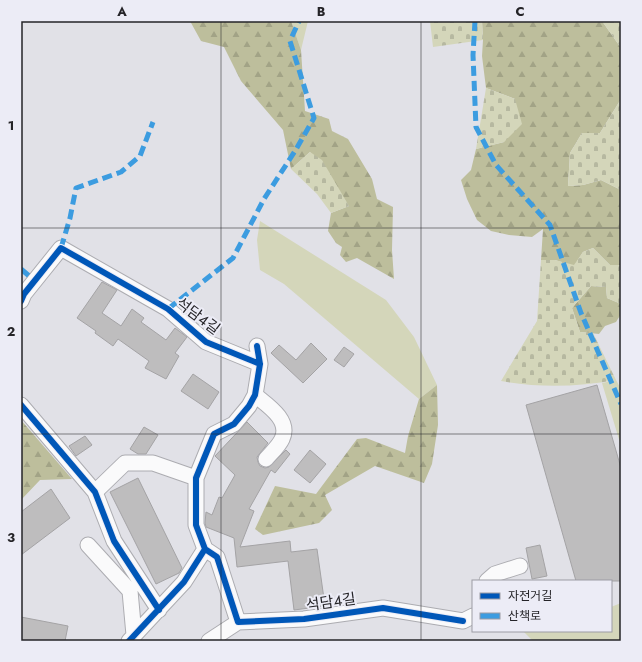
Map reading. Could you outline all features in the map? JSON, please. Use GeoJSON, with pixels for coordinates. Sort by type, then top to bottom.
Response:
{"type":"FeatureCollection","features":[{"type":"Feature","properties":{"kind":"street","name":"석담4길"},"geometry":{"type":"LineString","coordinates":[[21,301],[24,294],[61,248],[168,309],[206,342],[260,364]]}},
{"type":"Feature","properties":{"kind":"street"},"geometry":{"type":"LineString","coordinates":[[209,641],[238,622],[217,557],[205,549],[196,525],[196,478],[214,434],[234,424],[249,406],[255,395],[260,364],[257,346]]}},
{"type":"Feature","properties":{"kind":"street"},"geometry":{"type":"LineString","coordinates":[[255,395],[280,417],[284,429],[282,440],[266,459]]}},
{"type":"Feature","properties":{"kind":"street"},"geometry":{"type":"LineString","coordinates":[[21,405],[95,492],[114,541],[159,610]]}},
{"type":"Feature","properties":{"kind":"street"},"geometry":{"type":"LineString","coordinates":[[95,492],[125,463],[153,463],[196,478]]}},
{"type":"Feature","properties":{"kind":"street"},"geometry":{"type":"LineString","coordinates":[[88,545],[130,591],[132,638]]}},
{"type":"Feature","properties":{"kind":"street"},"geometry":{"type":"LineString","coordinates":[[132,638],[184,582],[205,549]]}},
{"type":"Feature","properties":{"kind":"street"},"geometry":{"type":"LineString","coordinates":[[488,580],[495,574],[520,566]]}},
{"type":"Feature","properties":{"kind":"street","name":"석담4길"},"geometry":{"type":"LineString","coordinates":[[238,622],[304,619],[383,608],[468,618]]}},
{"type":"Feature","properties":{"kind":"green space"},"geometry":{"type":"Polygon","coordinates":[[[190,21],[291,21],[301,50],[305,111],[329,119],[332,131],[348,139],[372,179],[377,199],[393,207],[392,250],[394,279],[357,258],[346,262],[340,255],[342,247],[336,243],[328,231],[331,213],[349,206],[310,152],[291,169],[283,130],[241,81],[224,47],[201,41],[190,21]]]}},
{"type":"Feature","properties":{"kind":"green space"},"geometry":{"type":"Polygon","coordinates":[[[291,21],[308,21],[301,50],[291,21]]]}},
{"type":"Feature","properties":{"kind":"green space"},"geometry":{"type":"Polygon","coordinates":[[[430,21],[482,21],[483,40],[433,47],[430,21]]]}},
{"type":"Feature","properties":{"kind":"green space"},"geometry":{"type":"Polygon","coordinates":[[[482,21],[602,21],[621,48],[621,99],[600,133],[582,133],[570,153],[568,186],[583,185],[601,180],[621,190],[621,265],[610,265],[593,248],[583,252],[574,266],[555,260],[541,260],[543,229],[532,237],[509,235],[491,231],[477,220],[467,199],[461,180],[471,170],[476,149],[504,142],[515,99],[486,88],[482,56],[482,21]]]}},
{"type":"Feature","properties":{"kind":"green space"},"geometry":{"type":"Polygon","coordinates":[[[602,21],[621,21],[621,48],[602,21]]]}},
{"type":"Feature","properties":{"kind":"green space"},"geometry":{"type":"Polygon","coordinates":[[[486,88],[515,99],[522,124],[504,142],[476,149],[486,88]]]}},
{"type":"Feature","properties":{"kind":"green space"},"geometry":{"type":"Polygon","coordinates":[[[621,99],[621,190],[601,180],[583,185],[568,186],[570,153],[582,133],[600,133],[621,99]]]}},
{"type":"Feature","properties":{"kind":"green space"},"geometry":{"type":"Polygon","coordinates":[[[310,152],[322,160],[349,206],[331,213],[317,194],[291,169],[310,152]]]}},
{"type":"Feature","properties":{"kind":"green space"},"geometry":{"type":"Polygon","coordinates":[[[260,221],[386,300],[414,337],[437,385],[419,399],[284,284],[260,270],[257,240],[260,221]]]}},
{"type":"Feature","properties":{"kind":"green space"},"geometry":{"type":"Polygon","coordinates":[[[593,248],[610,265],[621,265],[621,304],[607,298],[606,287],[591,286],[572,308],[580,332],[593,333],[616,380],[558,386],[530,385],[501,381],[537,321],[541,260],[555,260],[574,265],[583,252],[593,248]]]}},
{"type":"Feature","properties":{"kind":"green space"},"geometry":{"type":"Polygon","coordinates":[[[591,286],[606,287],[607,298],[621,304],[621,314],[616,322],[605,326],[599,334],[580,332],[572,308],[591,286]]]}},
{"type":"Feature","properties":{"kind":"green space"},"geometry":{"type":"Polygon","coordinates":[[[616,380],[621,389],[621,446],[602,383],[616,380]]]}},
{"type":"Feature","properties":{"kind":"green space"},"geometry":{"type":"Polygon","coordinates":[[[437,385],[438,425],[432,464],[424,483],[375,466],[325,495],[332,510],[319,523],[263,535],[255,529],[275,486],[316,494],[357,439],[366,438],[405,453],[408,436],[419,399],[437,385]]]}},
{"type":"Feature","properties":{"kind":"green space"},"geometry":{"type":"Polygon","coordinates":[[[21,420],[72,479],[40,480],[21,500],[21,420]]]}},
{"type":"Feature","properties":{"kind":"green space"},"geometry":{"type":"Polygon","coordinates":[[[621,603],[621,641],[533,641],[524,632],[612,632],[612,607],[621,603]]]}},
{"type":"Feature","properties":{"kind":"building"},"geometry":{"type":"Polygon","coordinates":[[[102,282],[117,290],[102,313],[121,326],[132,309],[144,318],[141,322],[166,340],[175,328],[187,337],[175,353],[179,356],[166,379],[145,368],[149,361],[118,339],[113,346],[95,333],[96,331],[77,318],[102,282]]]}},
{"type":"Feature","properties":{"kind":"building"},"geometry":{"type":"Polygon","coordinates":[[[311,343],[327,359],[303,383],[271,353],[279,345],[296,360],[311,343]]]}},
{"type":"Feature","properties":{"kind":"building"},"geometry":{"type":"Polygon","coordinates":[[[344,347],[354,354],[344,367],[334,360],[344,347]]]}},
{"type":"Feature","properties":{"kind":"building"},"geometry":{"type":"Polygon","coordinates":[[[193,374],[219,392],[208,409],[181,391],[193,374]]]}},
{"type":"Feature","properties":{"kind":"building"},"geometry":{"type":"Polygon","coordinates":[[[597,385],[621,468],[621,581],[576,580],[526,405],[597,385]]]}},
{"type":"Feature","properties":{"kind":"building"},"geometry":{"type":"Polygon","coordinates":[[[247,422],[268,443],[257,457],[260,466],[265,468],[269,467],[286,450],[290,454],[275,473],[271,470],[249,509],[254,511],[240,547],[290,541],[291,552],[317,549],[325,606],[294,610],[288,561],[237,567],[234,538],[206,527],[206,512],[212,515],[219,497],[222,498],[235,475],[215,456],[247,422]]]}},
{"type":"Feature","properties":{"kind":"building"},"geometry":{"type":"Polygon","coordinates":[[[144,427],[158,435],[146,454],[138,454],[130,449],[144,427]]]}},
{"type":"Feature","properties":{"kind":"building"},"geometry":{"type":"Polygon","coordinates":[[[85,436],[92,445],[76,456],[69,446],[85,436]]]}},
{"type":"Feature","properties":{"kind":"building"},"geometry":{"type":"Polygon","coordinates":[[[310,450],[326,464],[310,483],[294,470],[310,450]]]}},
{"type":"Feature","properties":{"kind":"building"},"geometry":{"type":"Polygon","coordinates":[[[138,478],[182,568],[179,573],[156,584],[110,492],[138,478]]]}},
{"type":"Feature","properties":{"kind":"building"},"geometry":{"type":"Polygon","coordinates":[[[51,489],[70,518],[21,555],[21,512],[51,489]]]}},
{"type":"Feature","properties":{"kind":"building"},"geometry":{"type":"Polygon","coordinates":[[[540,545],[547,576],[532,579],[526,548],[540,545]]]}},
{"type":"Feature","properties":{"kind":"building"},"geometry":{"type":"Polygon","coordinates":[[[21,617],[68,626],[65,641],[21,641],[21,617]]]}},
{"type":"Feature","properties":{"kind":"marked path"},"geometry":{"type":"LineString","coordinates":[[168,309],[233,258],[264,199],[314,118],[290,41],[299,21]]}},
{"type":"Feature","properties":{"kind":"marked path"},"geometry":{"type":"LineString","coordinates":[[475,21],[473,55],[476,127],[496,165],[550,225],[581,313],[621,404]]}},
{"type":"Feature","properties":{"kind":"marked path"},"geometry":{"type":"LineString","coordinates":[[61,248],[70,218],[76,188],[121,172],[140,156],[153,122]]}},
{"type":"Feature","properties":{"kind":"marked path"},"geometry":{"type":"LineString","coordinates":[[21,269],[35,281]]}},
{"type":"Feature","properties":{"kind":"cycle path"},"geometry":{"type":"LineString","coordinates":[[21,301],[24,294],[61,248],[168,309],[206,342],[260,364]]}},
{"type":"Feature","properties":{"kind":"cycle path"},"geometry":{"type":"LineString","coordinates":[[129,641],[184,582],[205,549],[196,525],[196,478],[214,434],[234,424],[249,406],[255,395],[260,364],[257,346]]}},
{"type":"Feature","properties":{"kind":"cycle path"},"geometry":{"type":"LineString","coordinates":[[21,405],[95,492],[114,541],[159,610]]}},
{"type":"Feature","properties":{"kind":"cycle path"},"geometry":{"type":"LineString","coordinates":[[205,549],[217,557],[238,622],[304,619],[383,608],[463,621]]}}]}
